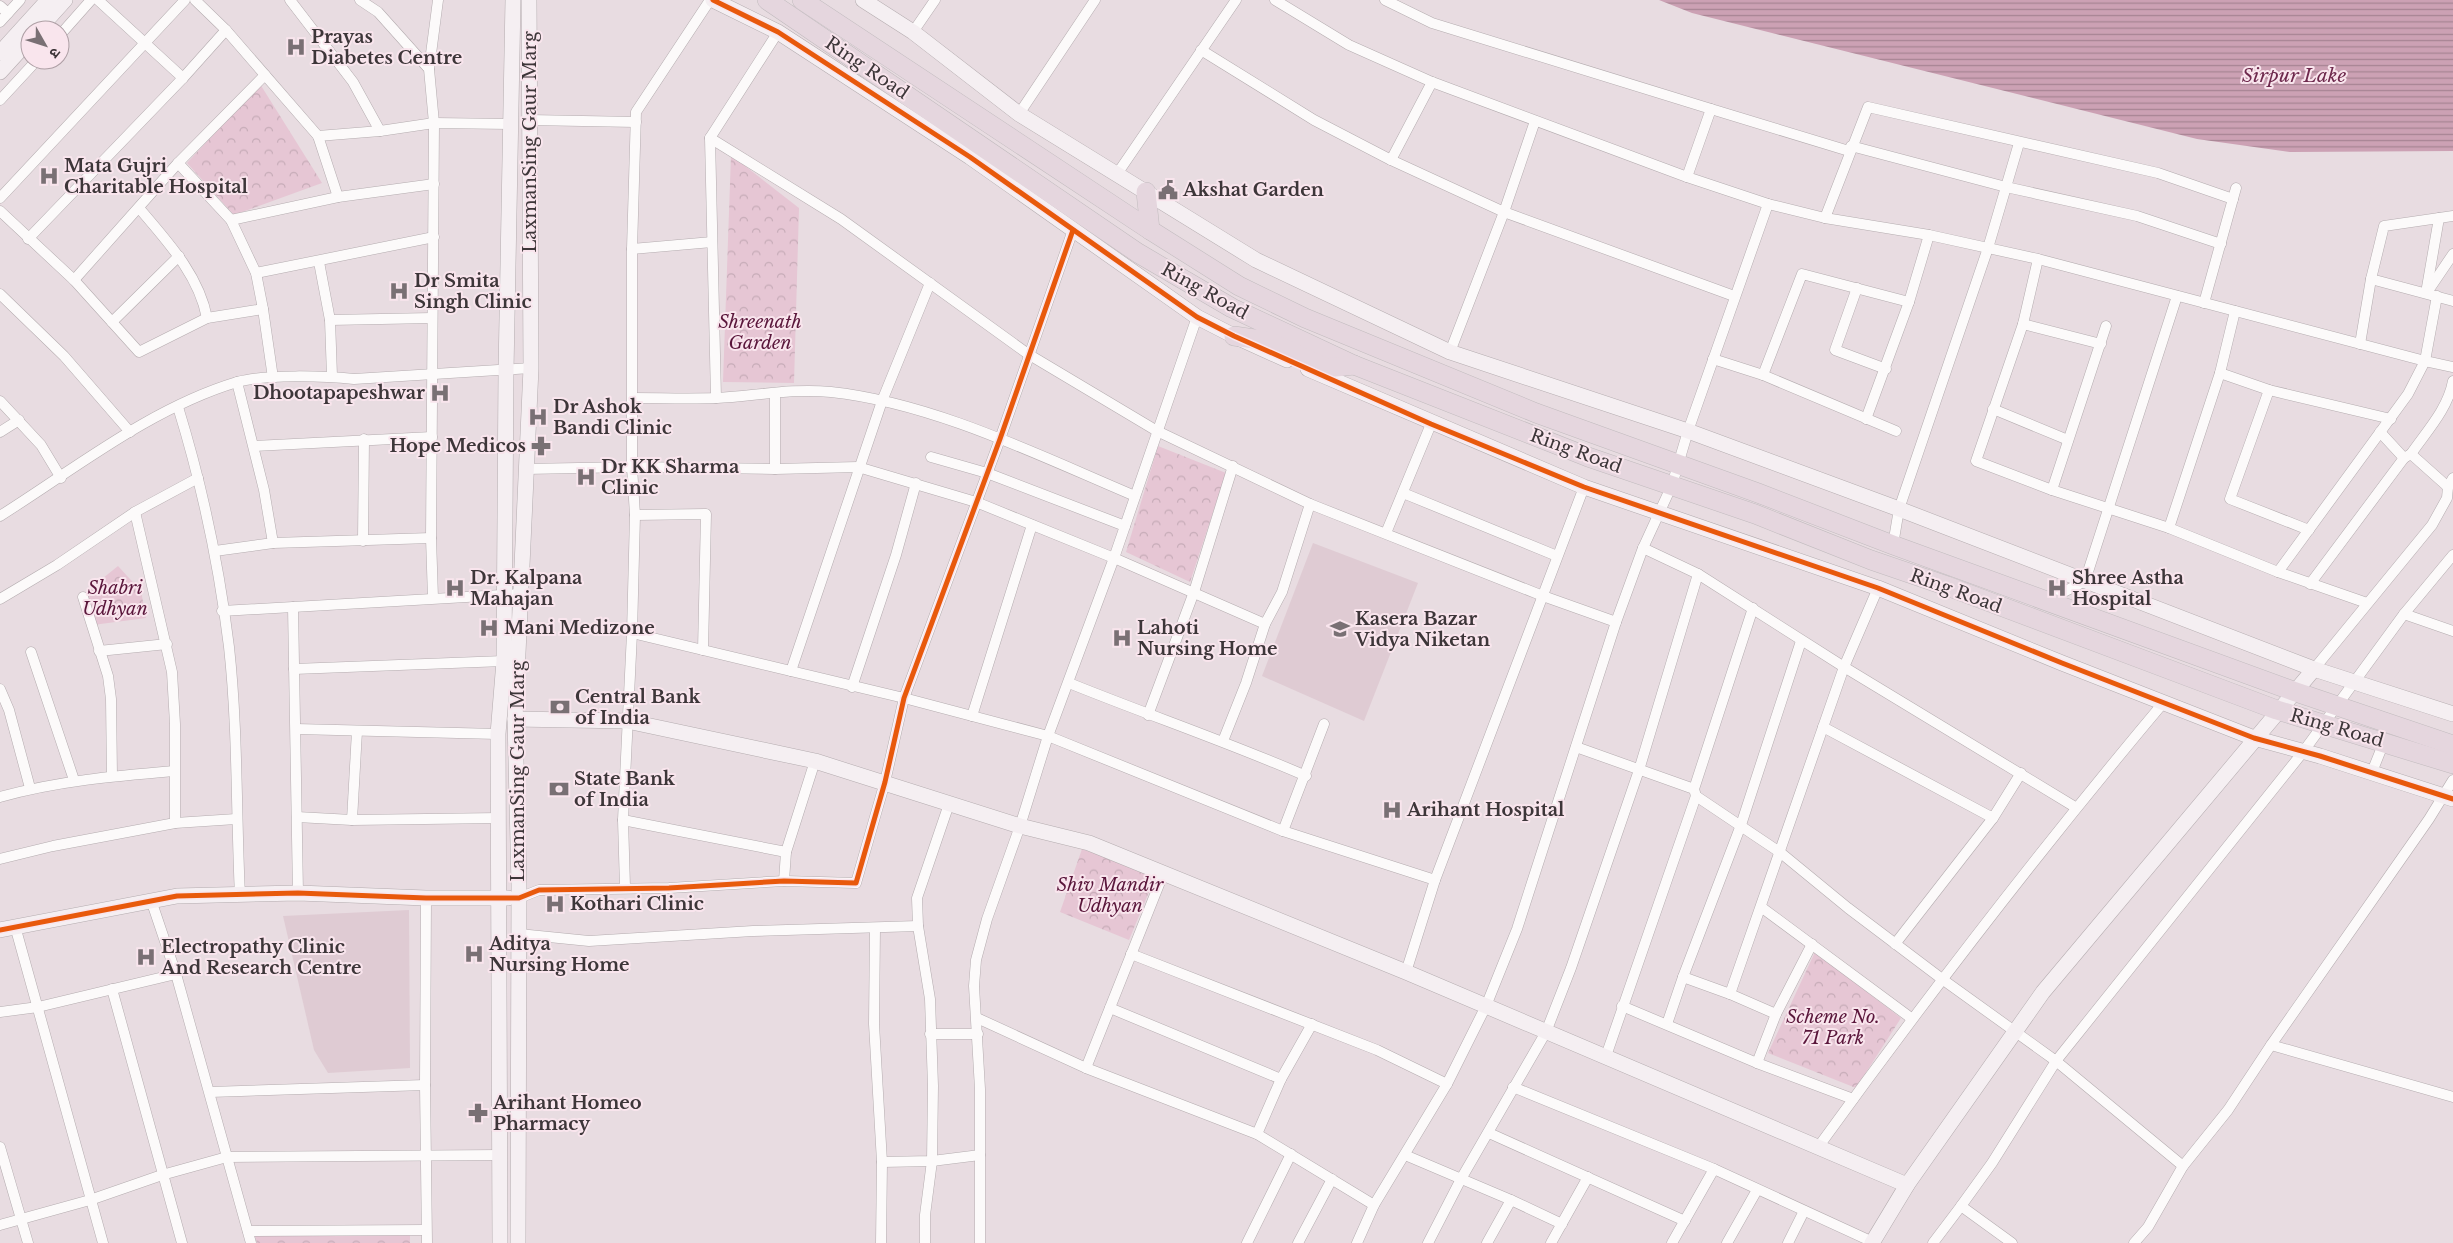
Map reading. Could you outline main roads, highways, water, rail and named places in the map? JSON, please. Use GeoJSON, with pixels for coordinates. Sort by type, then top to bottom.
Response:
{"type":"FeatureCollection","features":[{"type":"Feature","properties":{"kind":"highway","name":"Ring Road"},"geometry":{"type":"LineString","coordinates":[[767,0],[1138,253],[1225,304],[1354,365],[1588,457],[1672,485],[2277,710],[2453,764]]}},
{"type":"Feature","properties":{"kind":"highway","name":"Ring Road"},"geometry":{"type":"LineString","coordinates":[[802,0],[1150,230],[1240,286],[1304,318],[1536,413],[2293,691],[2453,745]]}},
{"type":"Feature","properties":{"kind":"highway"},"geometry":{"type":"LineString","coordinates":[[1146,192],[1150,230]]}},
{"type":"Feature","properties":{"kind":"highway"},"geometry":{"type":"LineString","coordinates":[[1234,336],[1268,341],[1326,368],[1354,365]]}},
{"type":"Feature","properties":{"kind":"water","name":"Sirpur Lake"},"geometry":{"type":"Polygon","coordinates":[[[1659,0],[2453,0],[2453,151],[2290,152],[2197,139],[1692,13],[1659,0]]]}},
{"type":"Feature","properties":{"kind":"place","name":"Prayas Diabetes Centre"},"geometry":{"type":"Point","coordinates":[296,47]}},
{"type":"Feature","properties":{"kind":"place","name":"Mata Gujri Charitable Hospital"},"geometry":{"type":"Point","coordinates":[49,176]}},
{"type":"Feature","properties":{"kind":"place","name":"Akshat Garden"},"geometry":{"type":"Point","coordinates":[1168,190]}},
{"type":"Feature","properties":{"kind":"place","name":"Dr Smita Singh Clinic"},"geometry":{"type":"Point","coordinates":[399,291]}},
{"type":"Feature","properties":{"kind":"place","name":"Dhootapapeshwar"},"geometry":{"type":"Point","coordinates":[440,393]}},
{"type":"Feature","properties":{"kind":"place","name":"Dr Ashok Bandi Clinic"},"geometry":{"type":"Point","coordinates":[538,417]}},
{"type":"Feature","properties":{"kind":"place","name":"Hope Medicos"},"geometry":{"type":"Point","coordinates":[541,446]}},
{"type":"Feature","properties":{"kind":"place","name":"Dr KK Sharma Clinic"},"geometry":{"type":"Point","coordinates":[586,477]}},
{"type":"Feature","properties":{"kind":"place","name":"Dr. Kalpana Mahajan"},"geometry":{"type":"Point","coordinates":[455,588]}},
{"type":"Feature","properties":{"kind":"place","name":"Shree Astha Hospital"},"geometry":{"type":"Point","coordinates":[2057,588]}},
{"type":"Feature","properties":{"kind":"place","name":"Mani Medizone"},"geometry":{"type":"Point","coordinates":[489,628]}},
{"type":"Feature","properties":{"kind":"place","name":"Kasera Bazar Vidya Niketan"},"geometry":{"type":"Point","coordinates":[1340,629]}},
{"type":"Feature","properties":{"kind":"place","name":"Lahoti Nursing Home"},"geometry":{"type":"Point","coordinates":[1122,638]}},
{"type":"Feature","properties":{"kind":"place","name":"Central Bank of India"},"geometry":{"type":"Point","coordinates":[560,707]}},
{"type":"Feature","properties":{"kind":"place","name":"State Bank of India"},"geometry":{"type":"Point","coordinates":[559,789]}},
{"type":"Feature","properties":{"kind":"place","name":"Arihant Hospital"},"geometry":{"type":"Point","coordinates":[1392,810]}},
{"type":"Feature","properties":{"kind":"place","name":"Kothari Clinic"},"geometry":{"type":"Point","coordinates":[555,904]}},
{"type":"Feature","properties":{"kind":"place","name":"Aditya Nursing Home"},"geometry":{"type":"Point","coordinates":[474,954]}},
{"type":"Feature","properties":{"kind":"place","name":"Electropathy Clinic And Research Centre"},"geometry":{"type":"Point","coordinates":[146,957]}},
{"type":"Feature","properties":{"kind":"place","name":"Arihant Homeo Pharmacy"},"geometry":{"type":"Point","coordinates":[478,1113]}},
{"type":"Feature","properties":{"kind":"park label","name":"Shreenath Garden"},"geometry":{"type":"Point","coordinates":[760,332]}},
{"type":"Feature","properties":{"kind":"park label","name":"Shabri Udhyan"},"geometry":{"type":"Point","coordinates":[115,598]}},
{"type":"Feature","properties":{"kind":"park label","name":"Shiv Mandir Udhyan"},"geometry":{"type":"Point","coordinates":[1110,895]}},
{"type":"Feature","properties":{"kind":"park label","name":"Scheme No. 71 Park"},"geometry":{"type":"Point","coordinates":[1833,1027]}}]}
